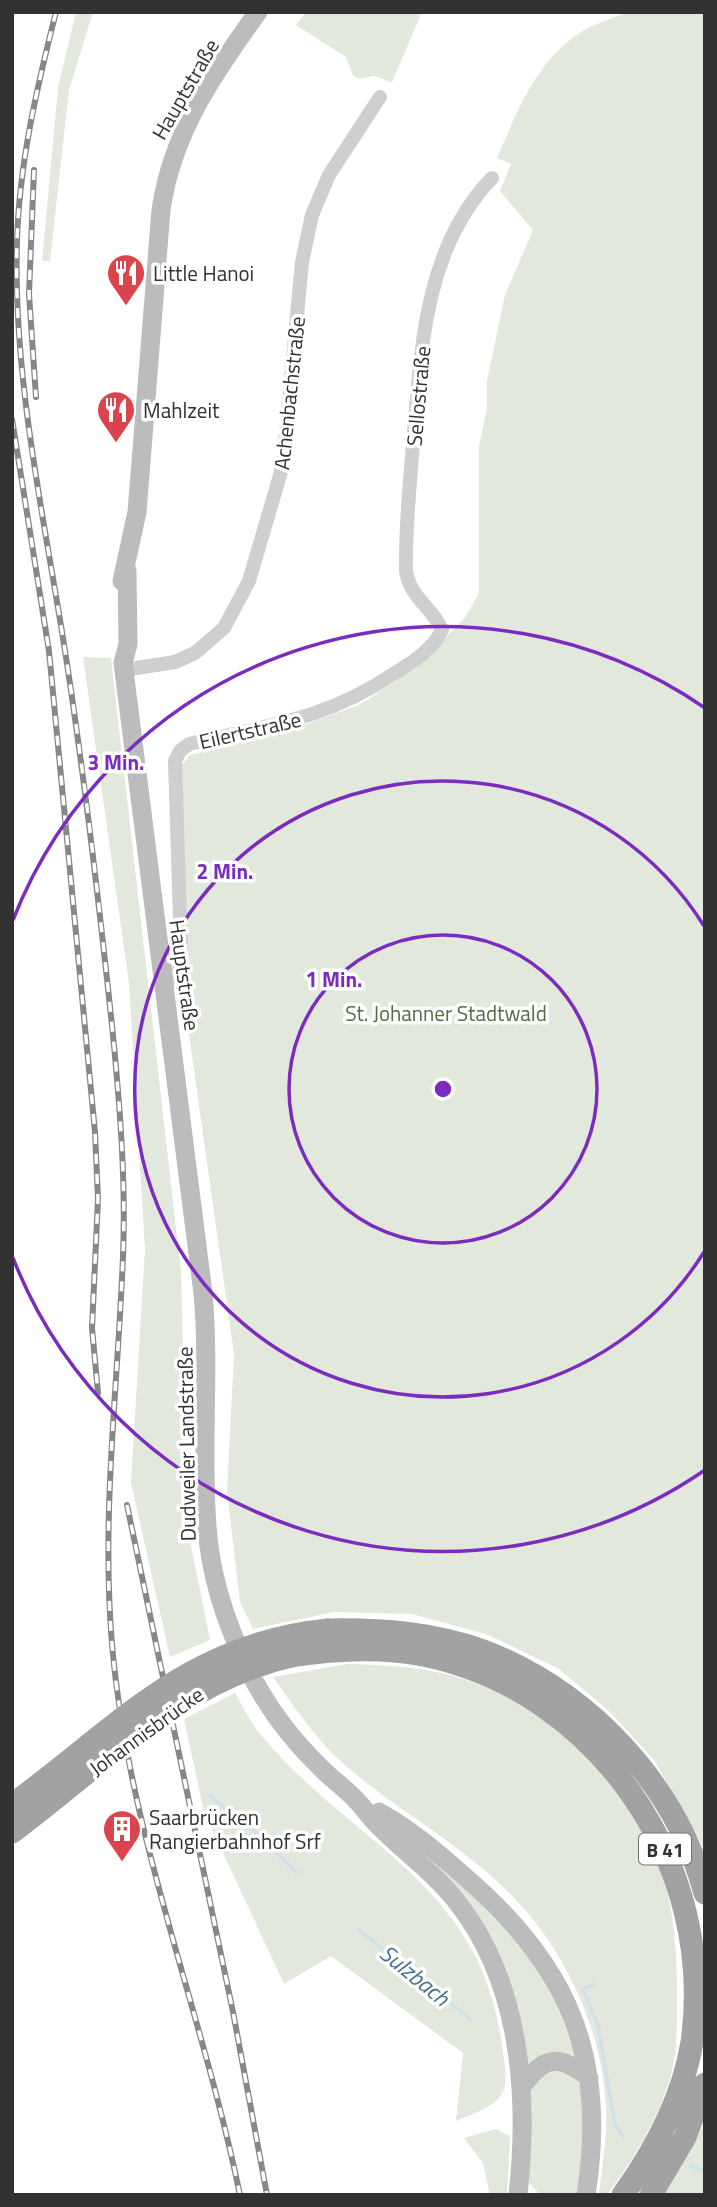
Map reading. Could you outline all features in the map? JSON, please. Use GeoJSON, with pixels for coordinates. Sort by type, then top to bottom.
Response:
{"type":"FeatureCollection","features":[{"type":"Feature","properties":{"kind":"highway","name":"Johannisbrücke"},"geometry":{"type":"LineString","coordinates":[[12,1805],[167,1685],[241,1649],[301,1633],[382,1630],[449,1641],[514,1665],[572,1700],[622,1745],[663,1798],[680,1828],[705,1893]]}},
{"type":"Feature","properties":{"kind":"highway","name":"Johannisbrücke"},"geometry":{"type":"LineString","coordinates":[[12,1832],[178,1703],[215,1682],[291,1656],[376,1650],[424,1656],[513,1688],[542,1706],[584,1739],[622,1782],[658,1834],[674,1868],[692,1936],[695,2009],[691,2044],[675,2103],[622,2195]]}},
{"type":"Feature","properties":{"kind":"highway"},"geometry":{"type":"LineString","coordinates":[[651,2195],[685,2137],[705,2084]]}},
{"type":"Feature","properties":{"kind":"main road","name":"Hauptstraße"},"geometry":{"type":"LineString","coordinates":[[177,1084],[124,667],[128,644],[127,570],[137,512],[161,210],[168,170],[173,152],[196,106],[258,12]]}},
{"type":"Feature","properties":{"kind":"main road","name":"Dudweiler Landstraße"},"geometry":{"type":"LineString","coordinates":[[177,1084],[206,1326],[206,1525],[218,1591],[247,1667],[296,1742],[457,1901],[485,1944],[511,2018],[521,2088],[522,2132],[518,2195]]}},
{"type":"Feature","properties":{"kind":"main road","name":"Dudweiler Landstraße"},"geometry":{"type":"LineString","coordinates":[[357,1800],[413,1835],[494,1901],[528,1938],[557,1983],[571,2014],[589,2078],[593,2119],[586,2195]]}},
{"type":"Feature","properties":{"kind":"main road"},"geometry":{"type":"LineString","coordinates":[[521,2088],[540,2066],[556,2059],[573,2065],[589,2078]]}},
{"type":"Feature","properties":{"kind":"street","name":"Achenbachstraße"},"geometry":{"type":"LineString","coordinates":[[124,667],[175,662],[195,653],[224,628],[249,581],[283,465],[302,262],[312,215],[329,175],[380,97]]}},
{"type":"Feature","properties":{"kind":"street","name":"Sellostraße"},"geometry":{"type":"LineString","coordinates":[[438,620],[412,593],[406,571],[421,353],[427,312],[447,247],[475,195],[492,178]]}},
{"type":"Feature","properties":{"kind":"street","name":"Eilertstraße"},"geometry":{"type":"LineString","coordinates":[[164,987],[179,966],[181,952],[176,818],[176,761],[180,751],[190,744],[289,723],[351,699],[409,664],[429,648],[442,630],[438,620]]}},
{"type":"Feature","properties":{"kind":"green space"},"geometry":{"type":"Polygon","coordinates":[[[76,12],[93,12],[69,90],[50,261],[42,261],[58,88],[76,12]]]}},
{"type":"Feature","properties":{"kind":"green space"},"geometry":{"type":"Polygon","coordinates":[[[306,12],[422,12],[392,82],[374,76],[359,79],[353,75],[346,57],[296,25],[306,12]]]}},
{"type":"Feature","properties":{"kind":"green space","name":"St. Johanner Stadtwald"},"geometry":{"type":"Polygon","coordinates":[[[628,12],[705,12],[705,1850],[654,1760],[609,1711],[559,1669],[489,1635],[412,1614],[334,1612],[253,1629],[240,1602],[227,1492],[234,1354],[184,999],[188,987],[181,766],[190,755],[296,728],[361,704],[417,667],[465,618],[479,593],[479,446],[487,408],[487,381],[505,295],[533,230],[500,191],[511,164],[497,158],[532,85],[556,53],[588,28],[628,12]]]}},
{"type":"Feature","properties":{"kind":"green space"},"geometry":{"type":"Polygon","coordinates":[[[83,657],[111,658],[181,1272],[188,1531],[210,1640],[170,1657],[131,1483],[145,1249],[129,983],[83,657]]]}},
{"type":"Feature","properties":{"kind":"green space"},"geometry":{"type":"Polygon","coordinates":[[[347,1664],[400,1667],[453,1676],[487,1688],[517,1704],[546,1722],[599,1769],[640,1825],[655,1856],[672,1914],[677,1968],[675,2053],[671,2076],[656,2116],[607,2195],[599,2195],[606,2131],[606,2100],[601,2068],[583,2006],[554,1949],[515,1899],[494,1879],[449,1842],[377,1791],[332,1753],[273,1677],[347,1664]]]}},
{"type":"Feature","properties":{"kind":"green space"},"geometry":{"type":"Polygon","coordinates":[[[235,1693],[256,1729],[295,1772],[406,1868],[438,1902],[466,1940],[488,1985],[504,2058],[503,2093],[488,2107],[456,2121],[463,2053],[331,1956],[284,1984],[204,1812],[184,1719],[235,1693]]]}},
{"type":"Feature","properties":{"kind":"green space"},"geometry":{"type":"Polygon","coordinates":[[[425,1854],[476,1898],[518,1942],[551,1993],[575,2056],[555,2052],[526,2065],[517,2018],[423,1856],[425,1854]]]}},
{"type":"Feature","properties":{"kind":"green space"},"geometry":{"type":"Polygon","coordinates":[[[557,2069],[572,2072],[583,2099],[585,2131],[577,2195],[540,2195],[527,2180],[529,2093],[537,2080],[557,2069]]]}},
{"type":"Feature","properties":{"kind":"green space"},"geometry":{"type":"Polygon","coordinates":[[[705,2122],[705,2195],[665,2195],[705,2122]]]}},
{"type":"Feature","properties":{"kind":"green space"},"geometry":{"type":"Polygon","coordinates":[[[496,2129],[510,2136],[507,2195],[490,2195],[483,2163],[464,2138],[496,2129]]]}},
{"type":"Feature","properties":{"kind":"waterway","name":"Sulzbach"},"geometry":{"type":"LineString","coordinates":[[209,1795],[259,1835],[296,1872]]}},
{"type":"Feature","properties":{"kind":"waterway","name":"Sulzbach"},"geometry":{"type":"LineString","coordinates":[[359,1930],[470,2019]]}},
{"type":"Feature","properties":{"kind":"waterway"},"geometry":{"type":"LineString","coordinates":[[594,1984],[583,1989],[598,2026],[615,2125],[623,2136]]}},
{"type":"Feature","properties":{"kind":"waterway"},"geometry":{"type":"LineString","coordinates":[[690,2166],[705,2171]]}},
{"type":"Feature","properties":{"kind":"railway"},"geometry":{"type":"LineString","coordinates":[[56,12],[25,155],[18,213],[17,292],[24,391],[71,688],[91,836],[120,1117],[124,1228],[109,1498],[112,1644],[133,1784],[240,2195]]}},
{"type":"Feature","properties":{"kind":"railway"},"geometry":{"type":"LineString","coordinates":[[34,170],[29,294],[36,397]]}},
{"type":"Feature","properties":{"kind":"railway"},"geometry":{"type":"LineString","coordinates":[[12,419],[49,651],[95,1132],[98,1199],[92,1328],[98,1393]]}},
{"type":"Feature","properties":{"kind":"railway"},"geometry":{"type":"LineString","coordinates":[[127,1505],[233,2012],[267,2195]]}},
{"type":"Feature","properties":{"kind":"place","name":"Little Hanoi"},"geometry":{"type":"Point","coordinates":[126,307]}},
{"type":"Feature","properties":{"kind":"place","name":"Mahlzeit"},"geometry":{"type":"Point","coordinates":[116,444]}},
{"type":"Feature","properties":{"kind":"place","name":"Saarbrücken Rangierbahnhof Srf"},"geometry":{"type":"Point","coordinates":[122,1863]}}]}
